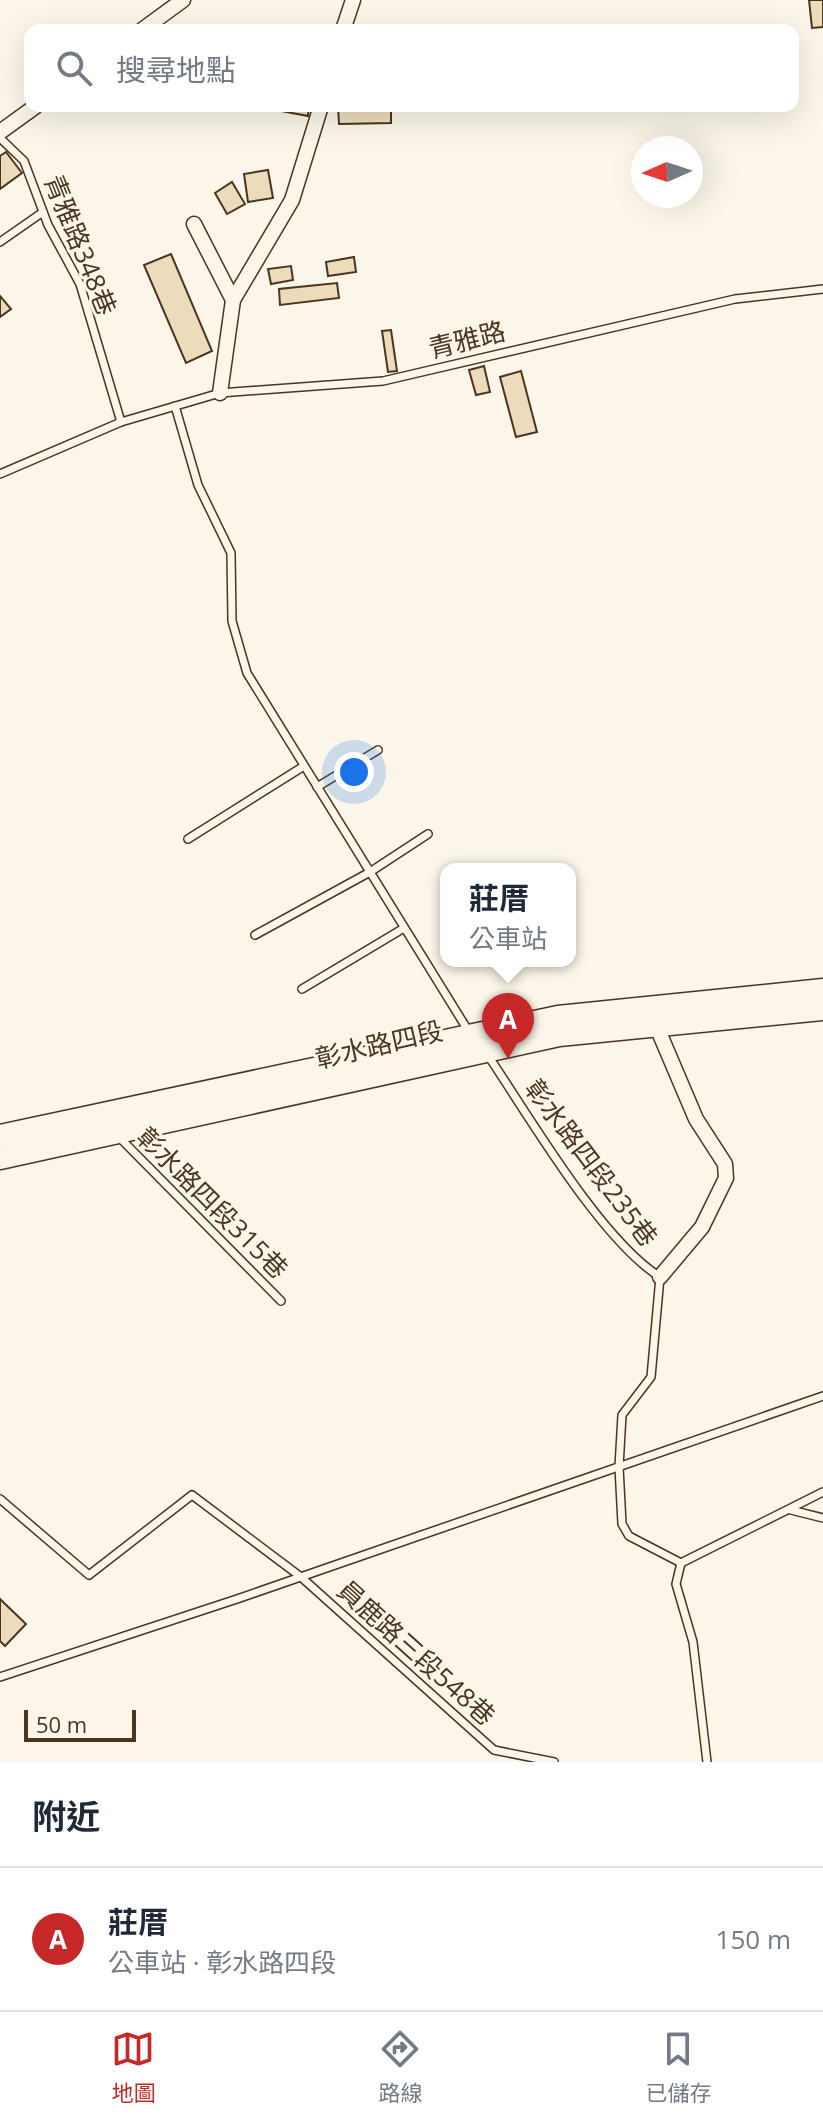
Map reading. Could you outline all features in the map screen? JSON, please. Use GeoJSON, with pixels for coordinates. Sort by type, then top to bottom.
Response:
{"type":"FeatureCollection","features":[{"type":"Feature","properties":{"kind":"main road","name":"彰水路四段"},"geometry":{"type":"LineString","coordinates":[[7,1132],[116,1134],[478,1042],[558,1017],[823,990]]}},
{"type":"Feature","properties":{"kind":"main road","name":"彰水路四段"},"geometry":{"type":"LineString","coordinates":[[0,1158],[75,1132],[478,1042],[823,1009]]}},
{"type":"Feature","properties":{"kind":"street"},"geometry":{"type":"LineString","coordinates":[[150,24],[183,0]]}},
{"type":"Feature","properties":{"kind":"street"},"geometry":{"type":"LineString","coordinates":[[345,24],[353,0]]}},
{"type":"Feature","properties":{"kind":"street"},"geometry":{"type":"LineString","coordinates":[[0,135],[29,112]]}},
{"type":"Feature","properties":{"kind":"street"},"geometry":{"type":"LineString","coordinates":[[220,393],[233,300],[292,200],[319,112]]}},
{"type":"Feature","properties":{"kind":"street"},"geometry":{"type":"LineString","coordinates":[[194,224],[233,300]]}},
{"type":"Feature","properties":{"kind":"street"},"geometry":{"type":"LineString","coordinates":[[656,1025],[696,1119],[725,1164],[726,1178],[702,1227],[660,1277]]}},
{"type":"Feature","properties":{"kind":"lane","name":"青雅路348巷"},"geometry":{"type":"LineString","coordinates":[[0,135],[24,161],[43,212],[80,284],[121,422]]}},
{"type":"Feature","properties":{"kind":"lane"},"geometry":{"type":"LineString","coordinates":[[0,242],[43,212]]}},
{"type":"Feature","properties":{"kind":"lane","name":"青雅路"},"geometry":{"type":"LineString","coordinates":[[0,474],[121,422],[220,393],[383,381],[735,299],[823,289]]}},
{"type":"Feature","properties":{"kind":"lane","name":"彰水路四段235巷"},"geometry":{"type":"LineString","coordinates":[[175,406],[198,485],[231,553],[232,621],[247,673],[478,1042],[603,1220],[643,1266],[660,1277],[651,1377],[622,1415],[619,1467],[622,1524],[629,1536],[681,1563]]}},
{"type":"Feature","properties":{"kind":"lane"},"geometry":{"type":"LineString","coordinates":[[317,787],[378,750]]}},
{"type":"Feature","properties":{"kind":"lane"},"geometry":{"type":"LineString","coordinates":[[188,839],[304,766]]}},
{"type":"Feature","properties":{"kind":"lane"},"geometry":{"type":"LineString","coordinates":[[255,935],[370,872],[428,834]]}},
{"type":"Feature","properties":{"kind":"lane"},"geometry":{"type":"LineString","coordinates":[[302,989],[404,928]]}},
{"type":"Feature","properties":{"kind":"lane","name":"彰水路四段315巷"},"geometry":{"type":"LineString","coordinates":[[116,1134],[281,1301]]}},
{"type":"Feature","properties":{"kind":"lane"},"geometry":{"type":"LineString","coordinates":[[0,1677],[301,1577],[823,1396]]}},
{"type":"Feature","properties":{"kind":"lane"},"geometry":{"type":"LineString","coordinates":[[707,1762],[693,1642],[676,1584],[681,1563],[823,1492]]}},
{"type":"Feature","properties":{"kind":"lane","name":"員鹿路三段548巷"},"geometry":{"type":"LineString","coordinates":[[0,1499],[89,1575],[192,1495],[301,1577],[494,1750],[554,1762]]}},
{"type":"Feature","properties":{"kind":"lane"},"geometry":{"type":"LineString","coordinates":[[791,1510],[823,1518]]}},
{"type":"Feature","properties":{"kind":"building"},"geometry":{"type":"Polygon","coordinates":[[[809,0],[823,0],[823,27],[812,28],[809,0]]]}},
{"type":"Feature","properties":{"kind":"building"},"geometry":{"type":"Polygon","coordinates":[[[286,112],[308,112],[308,116],[286,112]]]}},
{"type":"Feature","properties":{"kind":"building"},"geometry":{"type":"Polygon","coordinates":[[[338,112],[391,112],[391,123],[339,124],[338,112]]]}},
{"type":"Feature","properties":{"kind":"building"},"geometry":{"type":"Polygon","coordinates":[[[6,152],[22,173],[0,189],[0,156],[6,152]]]}},
{"type":"Feature","properties":{"kind":"building"},"geometry":{"type":"Polygon","coordinates":[[[268,170],[273,198],[248,202],[244,174],[268,170]]]}},
{"type":"Feature","properties":{"kind":"building"},"geometry":{"type":"Polygon","coordinates":[[[232,182],[245,204],[227,214],[215,193],[232,182]]]}},
{"type":"Feature","properties":{"kind":"building"},"geometry":{"type":"Polygon","coordinates":[[[171,254],[212,351],[186,363],[144,265],[171,254]]]}},
{"type":"Feature","properties":{"kind":"building"},"geometry":{"type":"Polygon","coordinates":[[[354,257],[356,272],[328,276],[326,262],[354,257]]]}},
{"type":"Feature","properties":{"kind":"building"},"geometry":{"type":"Polygon","coordinates":[[[291,266],[293,280],[271,284],[268,269],[291,266]]]}},
{"type":"Feature","properties":{"kind":"building"},"geometry":{"type":"Polygon","coordinates":[[[337,283],[339,298],[280,305],[279,289],[337,283]]]}},
{"type":"Feature","properties":{"kind":"building"},"geometry":{"type":"Polygon","coordinates":[[[0,296],[11,309],[0,317],[0,296]]]}},
{"type":"Feature","properties":{"kind":"building"},"geometry":{"type":"Polygon","coordinates":[[[391,330],[397,371],[388,372],[382,331],[391,330]]]}},
{"type":"Feature","properties":{"kind":"building"},"geometry":{"type":"Polygon","coordinates":[[[484,366],[490,392],[476,395],[469,370],[484,366]]]}},
{"type":"Feature","properties":{"kind":"building"},"geometry":{"type":"Polygon","coordinates":[[[521,371],[537,432],[516,437],[500,377],[521,371]]]}},
{"type":"Feature","properties":{"kind":"building"},"geometry":{"type":"Polygon","coordinates":[[[0,1599],[26,1624],[5,1646],[0,1641],[0,1599]]]}},
{"type":"Feature","properties":{"kind":"place","name":"莊厝"},"geometry":{"type":"Point","coordinates":[508,1059]}}]}
